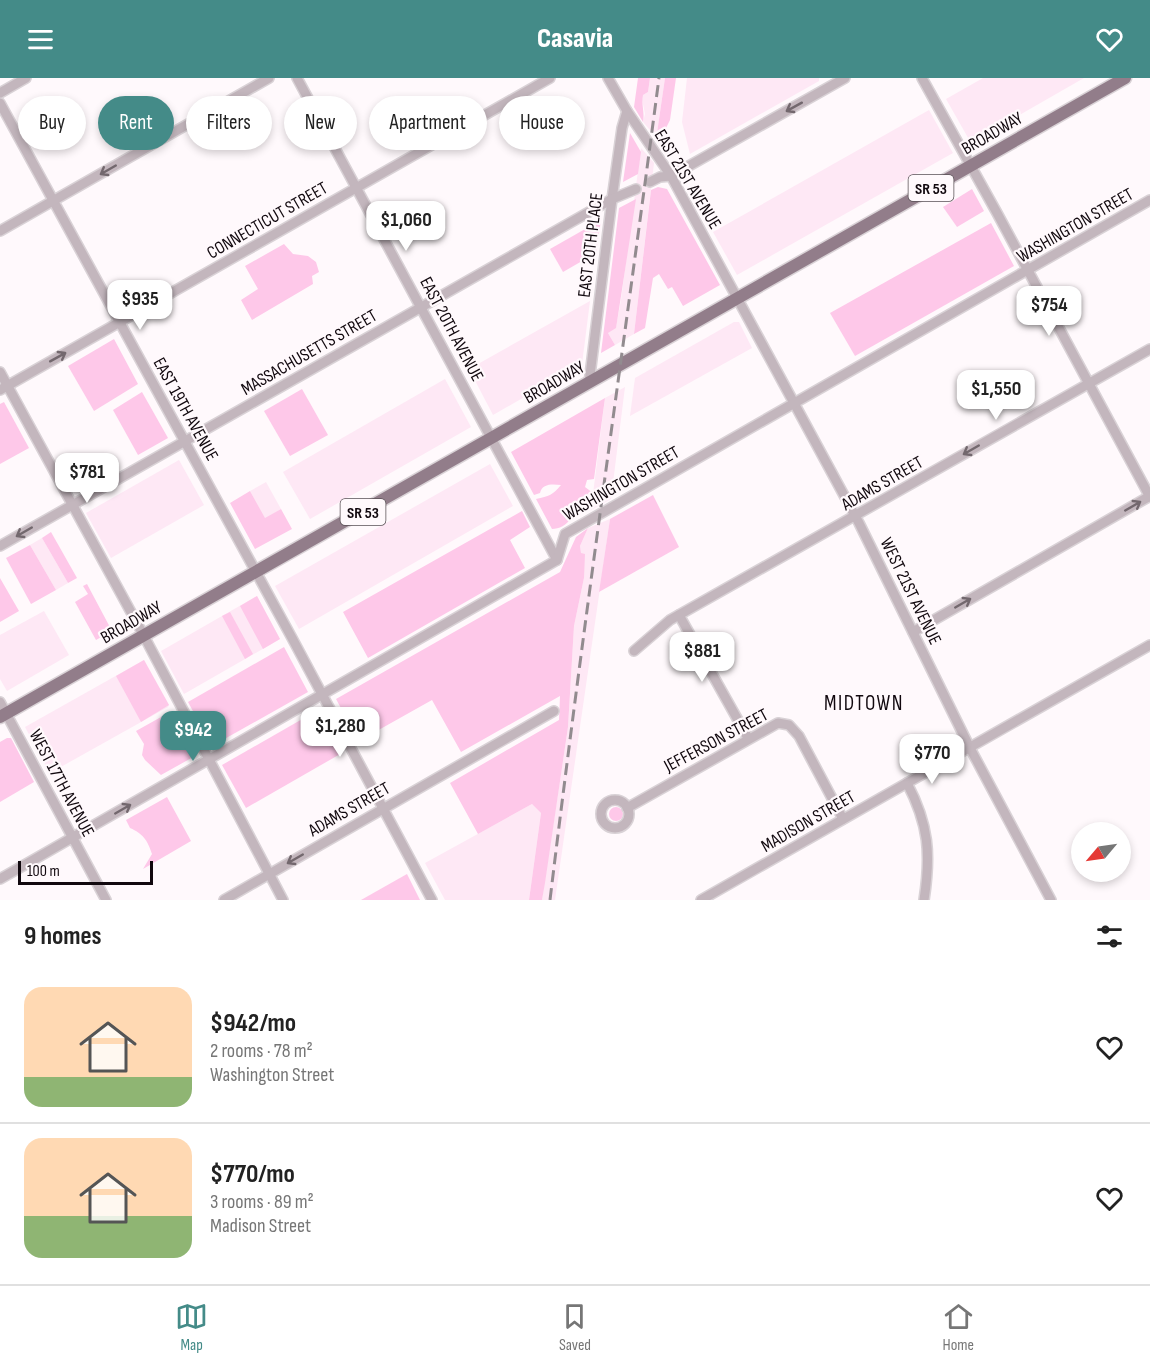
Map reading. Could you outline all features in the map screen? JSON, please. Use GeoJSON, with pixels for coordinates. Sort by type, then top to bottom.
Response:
{"type":"FeatureCollection","features":[{"type":"Feature","properties":{"kind":"main road","name":"BROADWAY"},"geometry":{"type":"LineString","coordinates":[[3,716],[1125,78]]}},
{"type":"Feature","properties":{"kind":"street"},"geometry":{"type":"LineString","coordinates":[[0,93],[26,78]]}},
{"type":"Feature","properties":{"kind":"street"},"geometry":{"type":"LineString","coordinates":[[0,231],[268,78]]}},
{"type":"Feature","properties":{"kind":"street","name":"EAST 20TH AVENUE"},"geometry":{"type":"LineString","coordinates":[[297,78],[558,560]]}},
{"type":"Feature","properties":{"kind":"street","name":"CONNECTICUT STREET"},"geometry":{"type":"LineString","coordinates":[[4,388],[550,78]]}},
{"type":"Feature","properties":{"kind":"street","name":"EAST 21ST AVENUE"},"geometry":{"type":"LineString","coordinates":[[608,78],[627,111],[671,176],[738,298]]}},
{"type":"Feature","properties":{"kind":"street"},"geometry":{"type":"LineString","coordinates":[[651,182],[660,177],[671,176],[830,82],[845,78]]}},
{"type":"Feature","properties":{"kind":"street"},"geometry":{"type":"LineString","coordinates":[[912,632],[1150,497],[1029,270],[922,78]]}},
{"type":"Feature","properties":{"kind":"street","name":"EAST 19TH AVENUE"},"geometry":{"type":"LineString","coordinates":[[0,103],[432,900]]}},
{"type":"Feature","properties":{"kind":"street","name":"EAST 20TH PLACE"},"geometry":{"type":"LineString","coordinates":[[589,383],[612,199],[622,128],[627,111]]}},
{"type":"Feature","properties":{"kind":"street","name":"MASSACHUSETTS STREET"},"geometry":{"type":"LineString","coordinates":[[0,546],[612,199],[636,189]]}},
{"type":"Feature","properties":{"kind":"street","name":"WASHINGTON STREET"},"geometry":{"type":"LineString","coordinates":[[558,560],[565,534],[1150,200]]}},
{"type":"Feature","properties":{"kind":"street","name":"WEST 21ST AVENUE"},"geometry":{"type":"LineString","coordinates":[[738,298],[856,516],[970,748],[1052,900]]}},
{"type":"Feature","properties":{"kind":"street","name":"ADAMS STREET"},"geometry":{"type":"LineString","coordinates":[[634,651],[656,631],[679,615],[1150,349]]}},
{"type":"Feature","properties":{"kind":"street"},"geometry":{"type":"LineString","coordinates":[[0,372],[4,388],[73,505],[283,900]]}},
{"type":"Feature","properties":{"kind":"street"},"geometry":{"type":"LineString","coordinates":[[0,879],[558,560]]}},
{"type":"Feature","properties":{"kind":"street"},"geometry":{"type":"LineString","coordinates":[[679,615],[748,738]]}},
{"type":"Feature","properties":{"kind":"street","name":"MADISON STREET"},"geometry":{"type":"LineString","coordinates":[[701,900],[1150,645]]}},
{"type":"Feature","properties":{"kind":"street","name":"WEST 17TH AVENUE"},"geometry":{"type":"LineString","coordinates":[[0,702],[3,716],[106,900]]}},
{"type":"Feature","properties":{"kind":"street","name":"ADAMS STREET"},"geometry":{"type":"LineString","coordinates":[[224,900],[554,711]]}},
{"type":"Feature","properties":{"kind":"street","name":"JEFFERSON STREET"},"geometry":{"type":"LineString","coordinates":[[627,808],[778,723],[789,725],[798,736],[843,819]]}},
{"type":"Feature","properties":{"kind":"street"},"geometry":{"type":"LineString","coordinates":[[907,783],[923,818],[927,837],[928,873],[924,900]]}},
{"type":"Feature","properties":{"kind":"shaded area"},"geometry":{"type":"Polygon","coordinates":[[[638,78],[650,78],[648,92],[643,95],[643,122],[634,107],[638,78]]]}},
{"type":"Feature","properties":{"kind":"shaded area"},"geometry":{"type":"Polygon","coordinates":[[[650,78],[665,78],[657,133],[650,130],[643,122],[645,114],[642,99],[643,95],[648,92],[650,78]]]}},
{"type":"Feature","properties":{"kind":"shaded area"},"geometry":{"type":"Polygon","coordinates":[[[665,78],[676,78],[670,120],[664,132],[657,133],[665,78]]]}},
{"type":"Feature","properties":{"kind":"shaded area"},"geometry":{"type":"Polygon","coordinates":[[[687,78],[819,78],[819,81],[690,154],[682,122],[687,78]]]}},
{"type":"Feature","properties":{"kind":"shaded area"},"geometry":{"type":"Polygon","coordinates":[[[983,78],[1084,78],[971,143],[946,99],[983,78]]]}},
{"type":"Feature","properties":{"kind":"shaded area"},"geometry":{"type":"Polygon","coordinates":[[[929,110],[953,153],[737,275],[713,232],[929,110]]]}},
{"type":"Feature","properties":{"kind":"shaded area"},"geometry":{"type":"Polygon","coordinates":[[[630,133],[641,152],[638,174],[623,182],[630,133]]]}},
{"type":"Feature","properties":{"kind":"shaded area"},"geometry":{"type":"Polygon","coordinates":[[[641,148],[654,163],[634,334],[615,345],[608,333],[616,327],[621,300],[641,148]]]}},
{"type":"Feature","properties":{"kind":"shaded area"},"geometry":{"type":"Polygon","coordinates":[[[658,187],[667,189],[720,285],[683,306],[672,287],[668,289],[659,274],[653,278],[645,328],[634,334],[651,190],[658,187]]]}},
{"type":"Feature","properties":{"kind":"shaded area"},"geometry":{"type":"Polygon","coordinates":[[[972,189],[984,211],[957,227],[943,207],[972,189]]]}},
{"type":"Feature","properties":{"kind":"shaded area"},"geometry":{"type":"Polygon","coordinates":[[[636,199],[616,328],[608,333],[615,345],[601,353],[619,208],[636,199]]]}},
{"type":"Feature","properties":{"kind":"shaded area"},"geometry":{"type":"Polygon","coordinates":[[[601,220],[596,253],[563,272],[550,249],[601,220]]]}},
{"type":"Feature","properties":{"kind":"shaded area"},"geometry":{"type":"Polygon","coordinates":[[[991,223],[1014,266],[855,356],[830,313],[991,223]]]}},
{"type":"Feature","properties":{"kind":"shaded area"},"geometry":{"type":"Polygon","coordinates":[[[284,244],[293,254],[308,256],[316,262],[319,272],[312,276],[313,284],[252,320],[241,300],[258,289],[245,266],[284,244]]]}},
{"type":"Feature","properties":{"kind":"shaded area"},"geometry":{"type":"Polygon","coordinates":[[[590,301],[582,364],[493,415],[469,369],[590,301]]]}},
{"type":"Feature","properties":{"kind":"shaded area"},"geometry":{"type":"Polygon","coordinates":[[[734,322],[739,322],[752,348],[630,416],[635,378],[734,322]]]}},
{"type":"Feature","properties":{"kind":"shaded area"},"geometry":{"type":"Polygon","coordinates":[[[114,339],[138,384],[94,411],[68,366],[114,339]]]}},
{"type":"Feature","properties":{"kind":"shaded area"},"geometry":{"type":"Polygon","coordinates":[[[445,379],[471,427],[310,519],[283,472],[445,379]]]}},
{"type":"Feature","properties":{"kind":"shaded area"},"geometry":{"type":"Polygon","coordinates":[[[625,387],[611,499],[591,510],[605,398],[625,387]]]}},
{"type":"Feature","properties":{"kind":"shaded area"},"geometry":{"type":"Polygon","coordinates":[[[302,389],[328,435],[290,456],[264,411],[302,389]]]}},
{"type":"Feature","properties":{"kind":"shaded area"},"geometry":{"type":"Polygon","coordinates":[[[142,392],[168,438],[138,455],[113,410],[142,392]]]}},
{"type":"Feature","properties":{"kind":"shaded area"},"geometry":{"type":"Polygon","coordinates":[[[605,398],[594,479],[587,480],[585,487],[593,493],[592,507],[562,526],[552,529],[536,499],[550,495],[561,485],[545,486],[540,493],[534,495],[511,452],[605,398]]]}},
{"type":"Feature","properties":{"kind":"shaded area"},"geometry":{"type":"Polygon","coordinates":[[[4,402],[29,448],[0,464],[0,404],[4,402]]]}},
{"type":"Feature","properties":{"kind":"shaded area"},"geometry":{"type":"Polygon","coordinates":[[[179,460],[204,505],[111,558],[86,513],[179,460]]]}},
{"type":"Feature","properties":{"kind":"shaded area"},"geometry":{"type":"Polygon","coordinates":[[[490,464],[513,506],[299,629],[275,586],[490,464]]]}},
{"type":"Feature","properties":{"kind":"shaded area"},"geometry":{"type":"Polygon","coordinates":[[[266,482],[281,509],[265,519],[250,491],[266,482]]]}},
{"type":"Feature","properties":{"kind":"shaded area"},"geometry":{"type":"Polygon","coordinates":[[[250,491],[265,518],[281,509],[292,529],[255,549],[230,503],[250,491]]]}},
{"type":"Feature","properties":{"kind":"shaded area"},"geometry":{"type":"Polygon","coordinates":[[[653,495],[679,547],[599,592],[610,519],[653,495]]]}},
{"type":"Feature","properties":{"kind":"shaded area"},"geometry":{"type":"Polygon","coordinates":[[[522,511],[530,527],[510,540],[525,568],[368,658],[343,612],[522,511]]]}},
{"type":"Feature","properties":{"kind":"shaded area"},"geometry":{"type":"Polygon","coordinates":[[[610,519],[555,900],[542,900],[568,727],[574,626],[584,578],[580,546],[588,528],[610,519]]]}},
{"type":"Feature","properties":{"kind":"shaded area"},"geometry":{"type":"Polygon","coordinates":[[[588,528],[580,546],[581,553],[585,554],[584,578],[574,626],[568,727],[545,883],[542,900],[529,900],[541,813],[532,804],[478,834],[450,783],[559,720],[560,696],[461,752],[432,700],[359,741],[336,699],[560,572],[576,537],[588,528]]]}},
{"type":"Feature","properties":{"kind":"shaded area"},"geometry":{"type":"Polygon","coordinates":[[[51,532],[77,578],[68,583],[42,538],[51,532]]]}},
{"type":"Feature","properties":{"kind":"shaded area"},"geometry":{"type":"Polygon","coordinates":[[[42,538],[68,583],[56,590],[30,545],[42,538]]]}},
{"type":"Feature","properties":{"kind":"shaded area"},"geometry":{"type":"Polygon","coordinates":[[[30,545],[56,590],[31,604],[6,558],[30,545]]]}},
{"type":"Feature","properties":{"kind":"shaded area"},"geometry":{"type":"Polygon","coordinates":[[[0,578],[19,611],[0,622],[0,578]]]}},
{"type":"Feature","properties":{"kind":"shaded area"},"geometry":{"type":"Polygon","coordinates":[[[87,584],[112,631],[96,640],[75,602],[88,594],[83,586],[87,584]]]}},
{"type":"Feature","properties":{"kind":"shaded area"},"geometry":{"type":"Polygon","coordinates":[[[257,596],[280,639],[184,694],[161,651],[257,596]]]}},
{"type":"Feature","properties":{"kind":"shaded area"},"geometry":{"type":"Polygon","coordinates":[[[257,596],[280,639],[263,649],[240,606],[257,596]]]}},
{"type":"Feature","properties":{"kind":"shaded area"},"geometry":{"type":"Polygon","coordinates":[[[44,611],[69,655],[7,691],[0,679],[0,635],[44,611]]]}},
{"type":"Feature","properties":{"kind":"shaded area"},"geometry":{"type":"Polygon","coordinates":[[[230,612],[253,654],[245,659],[222,616],[230,612]]]}},
{"type":"Feature","properties":{"kind":"shaded area"},"geometry":{"type":"Polygon","coordinates":[[[284,647],[308,692],[212,746],[188,702],[284,647]]]}},
{"type":"Feature","properties":{"kind":"shaded area"},"geometry":{"type":"Polygon","coordinates":[[[144,660],[169,705],[168,707],[50,773],[25,727],[144,660]]]}},
{"type":"Feature","properties":{"kind":"shaded area"},"geometry":{"type":"Polygon","coordinates":[[[144,660],[169,705],[141,722],[116,676],[144,660]]]}},
{"type":"Feature","properties":{"kind":"shaded area"},"geometry":{"type":"Polygon","coordinates":[[[318,710],[342,753],[246,808],[222,765],[318,710]]]}},
{"type":"Feature","properties":{"kind":"shaded area"},"geometry":{"type":"Polygon","coordinates":[[[173,712],[195,756],[161,775],[142,755],[144,744],[136,731],[173,712]]]}},
{"type":"Feature","properties":{"kind":"shaded area"},"geometry":{"type":"Polygon","coordinates":[[[11,738],[34,782],[0,802],[0,742],[11,738]]]}},
{"type":"Feature","properties":{"kind":"shaded area"},"geometry":{"type":"Polygon","coordinates":[[[167,797],[191,841],[143,869],[152,854],[144,838],[130,828],[126,820],[167,797]]]}},
{"type":"Feature","properties":{"kind":"shaded area"},"geometry":{"type":"Polygon","coordinates":[[[532,804],[541,813],[529,900],[445,900],[425,863],[532,804]]]}},
{"type":"Feature","properties":{"kind":"shaded area"},"geometry":{"type":"Polygon","coordinates":[[[613,807],[619,807],[623,814],[619,821],[613,821],[609,817],[609,811],[613,807]]]}},
{"type":"Feature","properties":{"kind":"shaded area"},"geometry":{"type":"Polygon","coordinates":[[[407,874],[420,900],[361,900],[407,874]]]}},
{"type":"Feature","properties":{"kind":"railway"},"geometry":{"type":"LineString","coordinates":[[550,900],[589,592],[659,78]]}},
{"type":"Feature","properties":{"kind":"district","name":"MIDTOWN"},"geometry":{"type":"Point","coordinates":[864,703]}}]}
